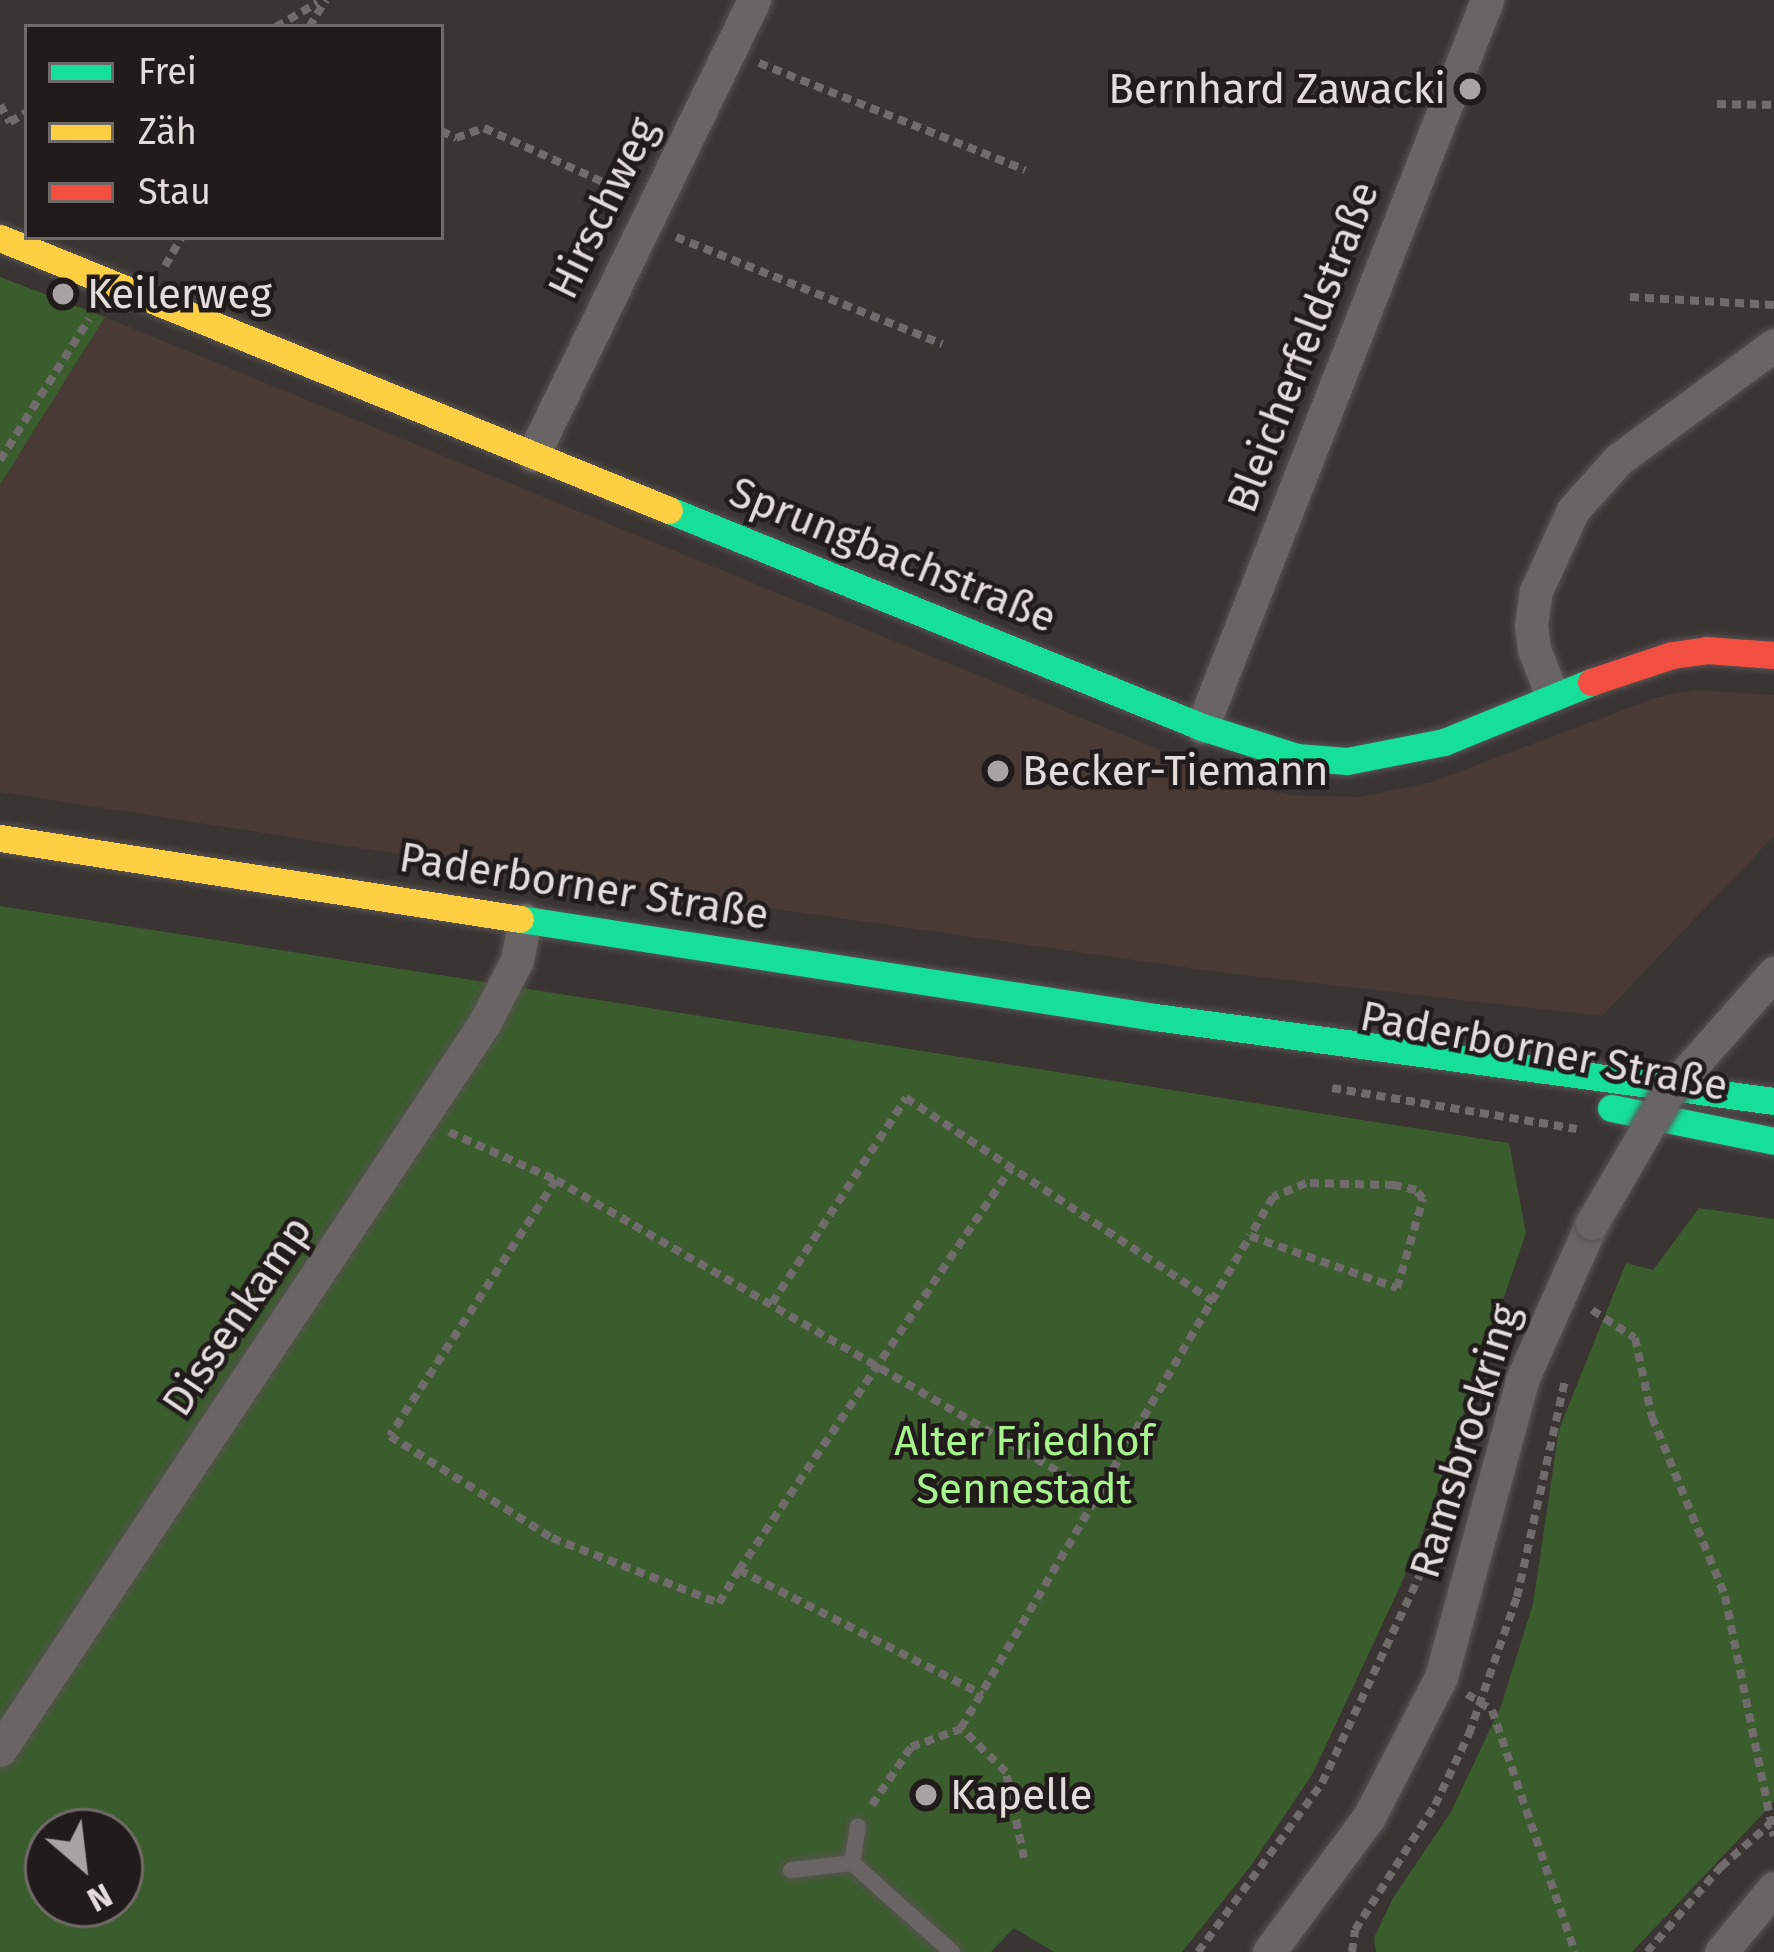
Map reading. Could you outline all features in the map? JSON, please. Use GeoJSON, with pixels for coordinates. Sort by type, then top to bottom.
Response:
{"type":"FeatureCollection","features":[{"type":"Feature","properties":{"kind":"main road","name":"Sprungbachstraße"},"geometry":{"type":"LineString","coordinates":[[0,238],[1202,727],[1297,757],[1347,761],[1444,742],[1552,695],[1672,656],[1706,650],[1774,656]]}},
{"type":"Feature","properties":{"kind":"main road","name":"Paderborner Straße"},"geometry":{"type":"LineString","coordinates":[[0,838],[1155,1017],[1774,1101]]}},
{"type":"Feature","properties":{"kind":"main road","name":"Paderborner Straße"},"geometry":{"type":"LineString","coordinates":[[1155,1017],[1774,1141]]}},
{"type":"Feature","properties":{"kind":"street","name":"Hirschweg"},"geometry":{"type":"LineString","coordinates":[[533,455],[754,0]]}},
{"type":"Feature","properties":{"kind":"street","name":"Bleicherfeldstraße"},"geometry":{"type":"LineString","coordinates":[[1202,727],[1487,0]]}},
{"type":"Feature","properties":{"kind":"street"},"geometry":{"type":"LineString","coordinates":[[1552,695],[1534,649],[1531,625],[1544,571],[1573,510],[1619,459],[1774,345]]}},
{"type":"Feature","properties":{"kind":"street","name":"Dissenkamp"},"geometry":{"type":"LineString","coordinates":[[0,1750],[495,1003],[517,960],[525,920]]}},
{"type":"Feature","properties":{"kind":"street","name":"Ramsbrockring"},"geometry":{"type":"LineString","coordinates":[[1269,1952],[1369,1817],[1441,1677],[1522,1380],[1592,1223],[1667,1094],[1774,973]]}},
{"type":"Feature","properties":{"kind":"street"},"geometry":{"type":"LineString","coordinates":[[1721,1952],[1774,1888]]}},
{"type":"Feature","properties":{"kind":"lane"},"geometry":{"type":"LineString","coordinates":[[852,1863],[858,1826]]}},
{"type":"Feature","properties":{"kind":"lane"},"geometry":{"type":"LineString","coordinates":[[791,1870],[852,1863],[952,1952]]}},
{"type":"Feature","properties":{"kind":"path"},"geometry":{"type":"LineString","coordinates":[[280,24],[320,2]]}},
{"type":"Feature","properties":{"kind":"path"},"geometry":{"type":"LineString","coordinates":[[729,51],[1025,170]]}},
{"type":"Feature","properties":{"kind":"path"},"geometry":{"type":"LineString","coordinates":[[1717,104],[1774,105]]}},
{"type":"Feature","properties":{"kind":"path"},"geometry":{"type":"LineString","coordinates":[[0,105],[5,125]]}},
{"type":"Feature","properties":{"kind":"path"},"geometry":{"type":"LineString","coordinates":[[444,132],[456,138],[484,128],[649,214],[942,344]]}},
{"type":"Feature","properties":{"kind":"path"},"geometry":{"type":"LineString","coordinates":[[0,460],[111,284]]}},
{"type":"Feature","properties":{"kind":"path"},"geometry":{"type":"LineString","coordinates":[[1630,297],[1774,305]]}},
{"type":"Feature","properties":{"kind":"path"},"geometry":{"type":"LineString","coordinates":[[772,1303],[905,1098],[1214,1302]]}},
{"type":"Feature","properties":{"kind":"path"},"geometry":{"type":"LineString","coordinates":[[421,1119],[556,1180],[1099,1495]]}},
{"type":"Feature","properties":{"kind":"path"},"geometry":{"type":"LineString","coordinates":[[556,1180],[390,1436],[552,1538],[719,1603],[1011,1169]]}},
{"type":"Feature","properties":{"kind":"path"},"geometry":{"type":"LineString","coordinates":[[858,1826],[911,1747],[961,1728],[1214,1302],[1250,1236],[1273,1197],[1306,1184],[1394,1185],[1416,1190],[1423,1199],[1397,1288],[1250,1236]]}},
{"type":"Feature","properties":{"kind":"path"},"geometry":{"type":"LineString","coordinates":[[1592,1310],[1635,1338],[1652,1417],[1725,1596],[1774,1836]]}},
{"type":"Feature","properties":{"kind":"path"},"geometry":{"type":"LineString","coordinates":[[1198,1952],[1322,1783],[1427,1560],[1451,1493]]}},
{"type":"Feature","properties":{"kind":"path"},"geometry":{"type":"LineString","coordinates":[[739,1570],[982,1695]]}},
{"type":"Feature","properties":{"kind":"path"},"geometry":{"type":"LineString","coordinates":[[1441,1677],[1492,1710],[1575,1952]]}},
{"type":"Feature","properties":{"kind":"path"},"geometry":{"type":"LineString","coordinates":[[961,1728],[1006,1772],[1024,1858]]}},
{"type":"Feature","properties":{"kind":"path"},"geometry":{"type":"LineString","coordinates":[[1647,1952],[1721,1867],[1772,1823]]}},
{"type":"Feature","properties":{"kind":"shaded area"},"geometry":{"type":"Polygon","coordinates":[[[105,317],[1245,785],[1289,795],[1359,797],[1432,782],[1655,698],[1694,690],[1774,695],[1774,836],[1602,1016],[1218,972],[488,868],[0,792],[0,485],[105,317]]]}},
{"type":"Feature","properties":{"kind":"green space"},"geometry":{"type":"Polygon","coordinates":[[[0,277],[105,317],[0,485],[0,277]]]}},
{"type":"Feature","properties":{"kind":"green space","name":"Alter Friedhof Sennestadt"},"geometry":{"type":"Polygon","coordinates":[[[0,906],[1509,1143],[1526,1233],[1416,1552],[1313,1773],[1250,1867],[1182,1952],[1054,1952],[1014,1928],[991,1952],[0,1952],[0,906]]]}},
{"type":"Feature","properties":{"kind":"green space"},"geometry":{"type":"Polygon","coordinates":[[[1699,1208],[1774,1219],[1774,1802],[1632,1952],[1376,1952],[1374,1938],[1393,1898],[1451,1812],[1501,1706],[1533,1604],[1559,1429],[1626,1263],[1653,1270],[1699,1208]]]}},
{"type":"Feature","properties":{"kind":"traffic: fast"},"geometry":{"type":"LineString","coordinates":[[669,510],[1202,727],[1297,757],[1347,761],[1444,742],[1591,682]]}},
{"type":"Feature","properties":{"kind":"traffic: fast"},"geometry":{"type":"LineString","coordinates":[[520,919],[1155,1017],[1774,1101]]}},
{"type":"Feature","properties":{"kind":"traffic: fast"},"geometry":{"type":"LineString","coordinates":[[1611,1108],[1774,1141]]}},
{"type":"Feature","properties":{"kind":"traffic: slow"},"geometry":{"type":"LineString","coordinates":[[0,238],[669,510]]}},
{"type":"Feature","properties":{"kind":"traffic: slow"},"geometry":{"type":"LineString","coordinates":[[0,838],[520,919]]}},
{"type":"Feature","properties":{"kind":"traffic: jam"},"geometry":{"type":"LineString","coordinates":[[1591,682],[1672,655],[1706,650],[1774,655]]}},
{"type":"Feature","properties":{"kind":"place","name":"Bernhard Zawacki"},"geometry":{"type":"Point","coordinates":[1470,89]}},
{"type":"Feature","properties":{"kind":"place","name":"Keilerweg"},"geometry":{"type":"Point","coordinates":[63,294]}},
{"type":"Feature","properties":{"kind":"place","name":"Becker-Tiemann"},"geometry":{"type":"Point","coordinates":[998,771]}},
{"type":"Feature","properties":{"kind":"place","name":"Kapelle"},"geometry":{"type":"Point","coordinates":[926,1795]}}]}
